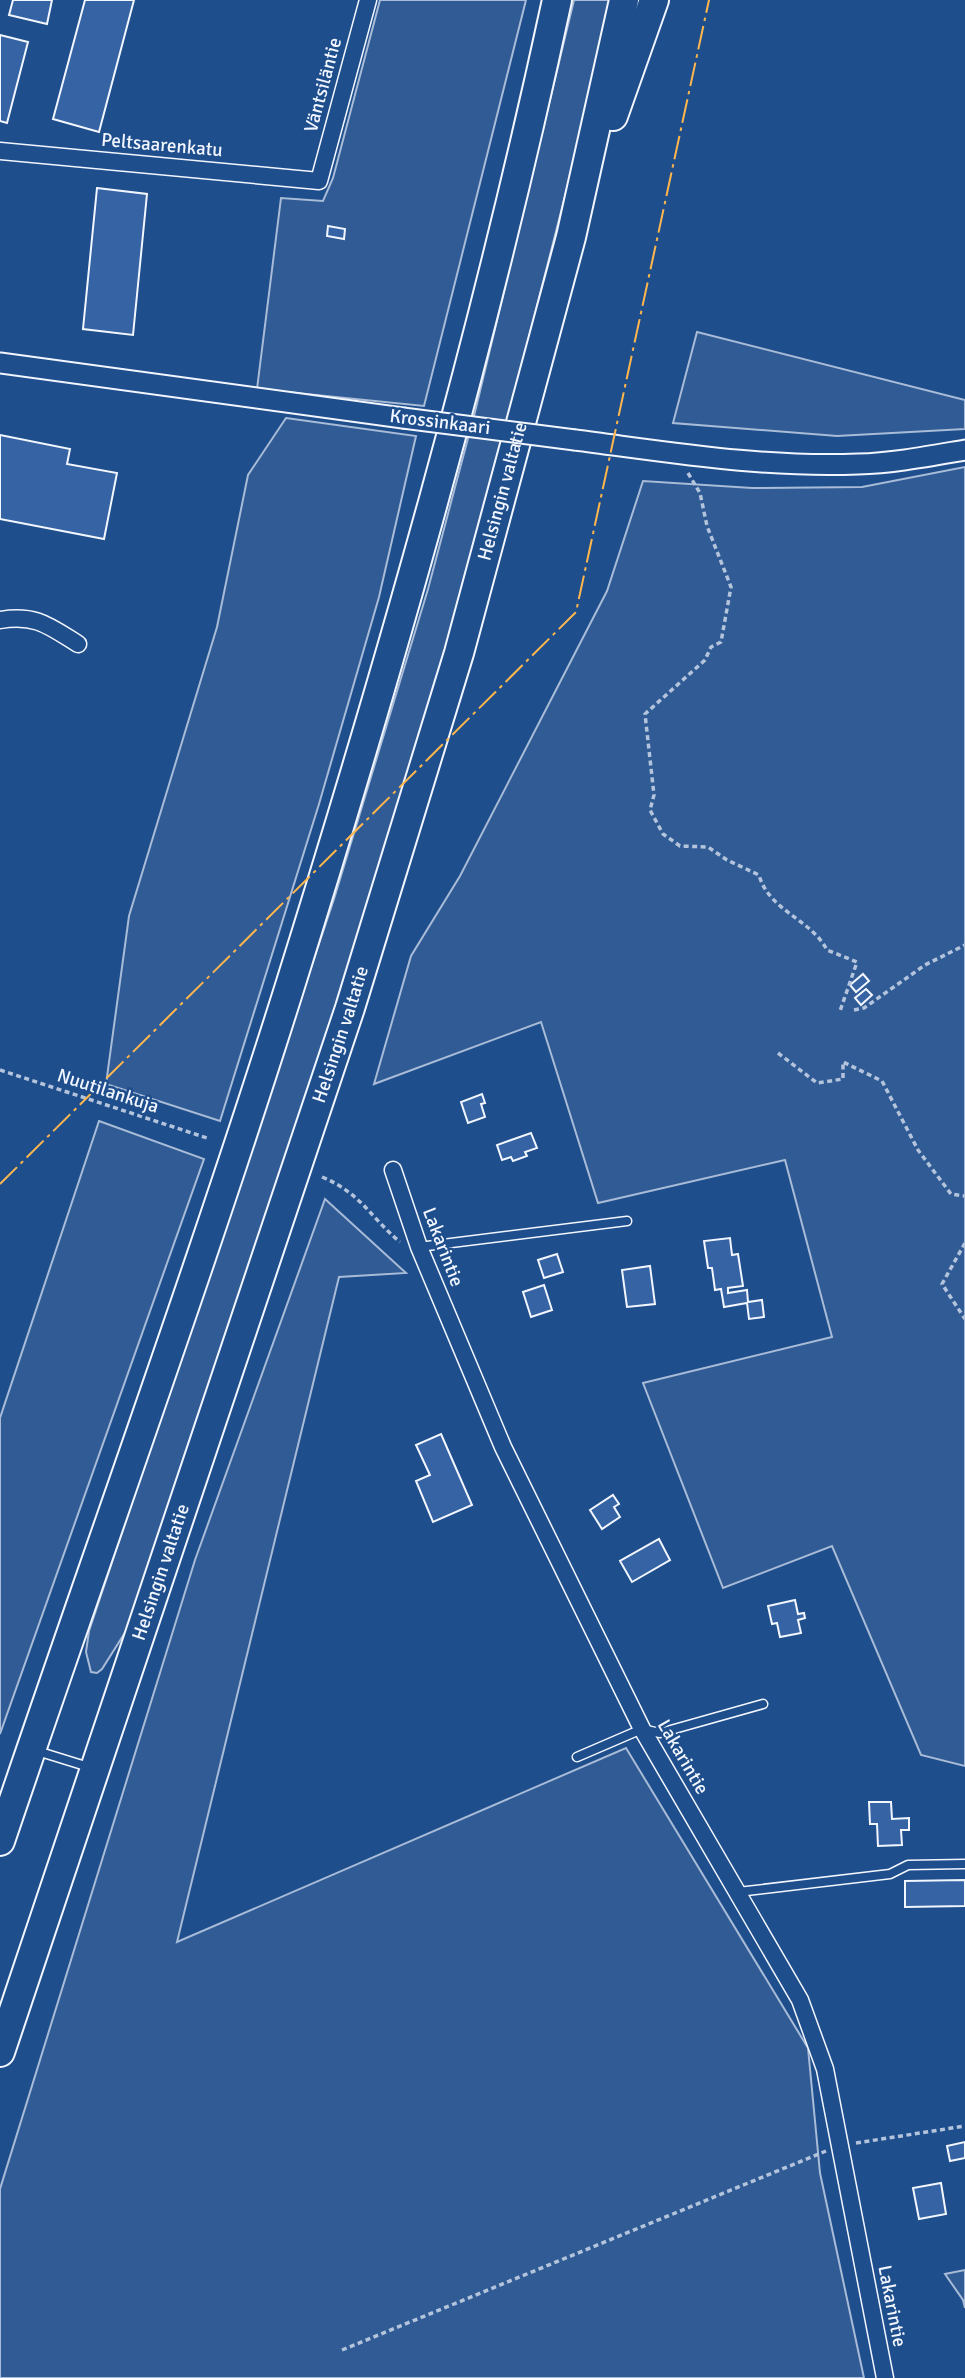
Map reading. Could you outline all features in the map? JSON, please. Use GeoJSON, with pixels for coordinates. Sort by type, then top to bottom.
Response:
{"type":"FeatureCollection","features":[{"type":"Feature","properties":{"kind":"highway"},"geometry":{"type":"LineString","coordinates":[[0,1841],[193,1281],[288,991],[387,664],[441,477],[516,188],[557,0]]}},
{"type":"Feature","properties":{"kind":"highway","name":"Helsingin valtatie"},"geometry":{"type":"LineString","coordinates":[[0,2052],[350,1008],[459,653],[571,237],[624,0]]}},
{"type":"Feature","properties":{"kind":"highway"},"geometry":{"type":"LineString","coordinates":[[571,237],[654,0]]}},
{"type":"Feature","properties":{"kind":"street","name":"Väntsiläntie"},"geometry":{"type":"LineString","coordinates":[[319,181],[368,0]]}},
{"type":"Feature","properties":{"kind":"street","name":"Peltsaarenkatu"},"geometry":{"type":"LineString","coordinates":[[0,151],[319,181]]}},
{"type":"Feature","properties":{"kind":"street","name":"Krossinkaari"},"geometry":{"type":"LineString","coordinates":[[0,363],[403,418],[754,461],[859,464],[965,450]]}},
{"type":"Feature","properties":{"kind":"street"},"geometry":{"type":"LineString","coordinates":[[0,620],[28,617],[44,622],[78,644]]}},
{"type":"Feature","properties":{"kind":"street","name":"Lakarintie"},"geometry":{"type":"LineString","coordinates":[[393,1170],[419,1247],[503,1447],[642,1730],[800,2000],[825,2068],[885,2378]]}},
{"type":"Feature","properties":{"kind":"lane"},"geometry":{"type":"LineString","coordinates":[[419,1247],[627,1221]]}},
{"type":"Feature","properties":{"kind":"lane"},"geometry":{"type":"LineString","coordinates":[[577,1757],[642,1730],[660,1732],[762,1704]]}},
{"type":"Feature","properties":{"kind":"lane"},"geometry":{"type":"LineString","coordinates":[[31,1749],[93,1769]]}},
{"type":"Feature","properties":{"kind":"lane"},"geometry":{"type":"LineString","coordinates":[[738,1892],[890,1874],[908,1865],[965,1864]]}},
{"type":"Feature","properties":{"kind":"path"},"geometry":{"type":"LineString","coordinates":[[677,453],[700,493],[707,526],[731,587],[721,642],[711,647],[705,660],[645,714],[654,795],[650,810],[663,834],[680,845],[708,848],[759,875],[762,887],[772,899],[820,935],[827,950],[857,962],[840,1011]]}},
{"type":"Feature","properties":{"kind":"path"},"geometry":{"type":"LineString","coordinates":[[854,1010],[864,1009],[925,965],[965,945]]}},
{"type":"Feature","properties":{"kind":"path"},"geometry":{"type":"LineString","coordinates":[[778,1053],[817,1083],[843,1079],[843,1062],[882,1081],[918,1150],[951,1194],[965,1196]]}},
{"type":"Feature","properties":{"kind":"path","name":"Nuutilankuja"},"geometry":{"type":"LineString","coordinates":[[0,1070],[207,1138]]}},
{"type":"Feature","properties":{"kind":"path"},"geometry":{"type":"LineString","coordinates":[[322,1177],[345,1187],[362,1200],[386,1230],[403,1245],[419,1247]]}},
{"type":"Feature","properties":{"kind":"path"},"geometry":{"type":"LineString","coordinates":[[965,1243],[942,1284],[965,1319]]}},
{"type":"Feature","properties":{"kind":"path"},"geometry":{"type":"LineString","coordinates":[[342,2350],[841,2145],[965,2126]]}},
{"type":"Feature","properties":{"kind":"shaded area"},"geometry":{"type":"Polygon","coordinates":[[[380,0],[526,0],[424,406],[257,389],[281,198],[323,201],[333,178],[380,0]]]}},
{"type":"Feature","properties":{"kind":"shaded area"},"geometry":{"type":"Polygon","coordinates":[[[574,0],[611,0],[575,157],[463,596],[368,908],[278,1187],[126,1631],[102,1669],[97,1673],[91,1672],[86,1652],[89,1631],[334,899],[428,589],[475,412],[574,0]]]}},
{"type":"Feature","properties":{"kind":"shaded area"},"geometry":{"type":"Polygon","coordinates":[[[697,332],[965,400],[965,429],[837,436],[673,423],[697,332]]]}},
{"type":"Feature","properties":{"kind":"shaded area"},"geometry":{"type":"Polygon","coordinates":[[[286,418],[416,436],[379,597],[319,804],[220,1121],[106,1084],[129,916],[217,627],[248,475],[286,418]]]}},
{"type":"Feature","properties":{"kind":"shaded area"},"geometry":{"type":"Polygon","coordinates":[[[965,467],[965,1766],[921,1755],[832,1546],[723,1588],[643,1383],[832,1337],[785,1160],[598,1203],[541,1022],[374,1084],[411,956],[460,876],[607,591],[643,481],[752,488],[862,487],[965,467]]]}},
{"type":"Feature","properties":{"kind":"shaded area"},"geometry":{"type":"Polygon","coordinates":[[[99,1121],[204,1159],[0,1734],[0,1418],[99,1121]]]}},
{"type":"Feature","properties":{"kind":"shaded area"},"geometry":{"type":"Polygon","coordinates":[[[325,1199],[406,1273],[339,1277],[177,1942],[626,1748],[808,2048],[820,2173],[864,2378],[0,2378],[0,2189],[195,1560],[325,1199]]]}},
{"type":"Feature","properties":{"kind":"shaded area"},"geometry":{"type":"Polygon","coordinates":[[[965,2270],[965,2308],[963,2300],[945,2274],[965,2270]]]}},
{"type":"Feature","properties":{"kind":"building"},"geometry":{"type":"Polygon","coordinates":[[[13,0],[52,0],[47,24],[9,15],[13,0]]]}},
{"type":"Feature","properties":{"kind":"building"},"geometry":{"type":"Polygon","coordinates":[[[85,0],[134,0],[99,132],[53,119],[85,0]]]}},
{"type":"Feature","properties":{"kind":"building"},"geometry":{"type":"Polygon","coordinates":[[[0,35],[28,42],[7,123],[0,121],[0,35]]]}},
{"type":"Feature","properties":{"kind":"building"},"geometry":{"type":"Polygon","coordinates":[[[97,188],[147,194],[133,335],[83,329],[97,188]]]}},
{"type":"Feature","properties":{"kind":"building"},"geometry":{"type":"Polygon","coordinates":[[[328,226],[345,229],[344,239],[327,236],[328,226]]]}},
{"type":"Feature","properties":{"kind":"building"},"geometry":{"type":"Polygon","coordinates":[[[0,435],[70,449],[67,464],[117,473],[104,539],[0,519],[0,435]]]}},
{"type":"Feature","properties":{"kind":"building"},"geometry":{"type":"Polygon","coordinates":[[[863,974],[869,981],[856,992],[850,985],[863,974]]]}},
{"type":"Feature","properties":{"kind":"building"},"geometry":{"type":"Polygon","coordinates":[[[866,989],[872,995],[861,1005],[855,998],[866,989]]]}},
{"type":"Feature","properties":{"kind":"building"},"geometry":{"type":"Polygon","coordinates":[[[482,1094],[485,1103],[481,1104],[485,1117],[468,1123],[461,1102],[482,1094]]]}},
{"type":"Feature","properties":{"kind":"building"},"geometry":{"type":"Polygon","coordinates":[[[531,1133],[537,1148],[525,1152],[527,1156],[513,1161],[511,1157],[502,1160],[497,1145],[531,1133]]]}},
{"type":"Feature","properties":{"kind":"building"},"geometry":{"type":"Polygon","coordinates":[[[730,1238],[732,1255],[738,1254],[743,1286],[728,1288],[728,1293],[747,1290],[748,1302],[762,1300],[764,1317],[749,1319],[747,1303],[724,1307],[721,1289],[715,1290],[704,1241],[730,1238]]]}},
{"type":"Feature","properties":{"kind":"building"},"geometry":{"type":"Polygon","coordinates":[[[557,1254],[563,1272],[544,1278],[538,1260],[557,1254]]]}},
{"type":"Feature","properties":{"kind":"building"},"geometry":{"type":"Polygon","coordinates":[[[650,1266],[655,1304],[627,1307],[622,1270],[650,1266]]]}},
{"type":"Feature","properties":{"kind":"building"},"geometry":{"type":"Polygon","coordinates":[[[544,1285],[552,1310],[531,1317],[523,1292],[544,1285]]]}},
{"type":"Feature","properties":{"kind":"building"},"geometry":{"type":"Polygon","coordinates":[[[441,1434],[472,1505],[433,1522],[416,1481],[430,1475],[416,1445],[441,1434]]]}},
{"type":"Feature","properties":{"kind":"building"},"geometry":{"type":"Polygon","coordinates":[[[613,1495],[619,1504],[614,1507],[620,1517],[602,1529],[590,1510],[613,1495]]]}},
{"type":"Feature","properties":{"kind":"building"},"geometry":{"type":"Polygon","coordinates":[[[659,1539],[670,1560],[632,1582],[620,1561],[659,1539]]]}},
{"type":"Feature","properties":{"kind":"building"},"geometry":{"type":"Polygon","coordinates":[[[795,1600],[798,1614],[804,1613],[805,1618],[798,1620],[801,1633],[780,1637],[777,1623],[772,1624],[768,1606],[795,1600]]]}},
{"type":"Feature","properties":{"kind":"building"},"geometry":{"type":"Polygon","coordinates":[[[869,1802],[891,1802],[892,1819],[909,1818],[909,1830],[901,1830],[902,1845],[878,1846],[877,1824],[870,1824],[869,1802]]]}},
{"type":"Feature","properties":{"kind":"building"},"geometry":{"type":"Polygon","coordinates":[[[965,1880],[965,1906],[905,1907],[905,1881],[965,1880]]]}},
{"type":"Feature","properties":{"kind":"building"},"geometry":{"type":"Polygon","coordinates":[[[965,2142],[965,2158],[950,2161],[947,2146],[965,2142]]]}},
{"type":"Feature","properties":{"kind":"building"},"geometry":{"type":"Polygon","coordinates":[[[941,2183],[946,2214],[919,2219],[913,2188],[941,2183]]]}},
{"type":"Feature","properties":{"kind":"power"},"geometry":{"type":"LineString","coordinates":[[0,1184],[576,612],[709,0]]}}]}
